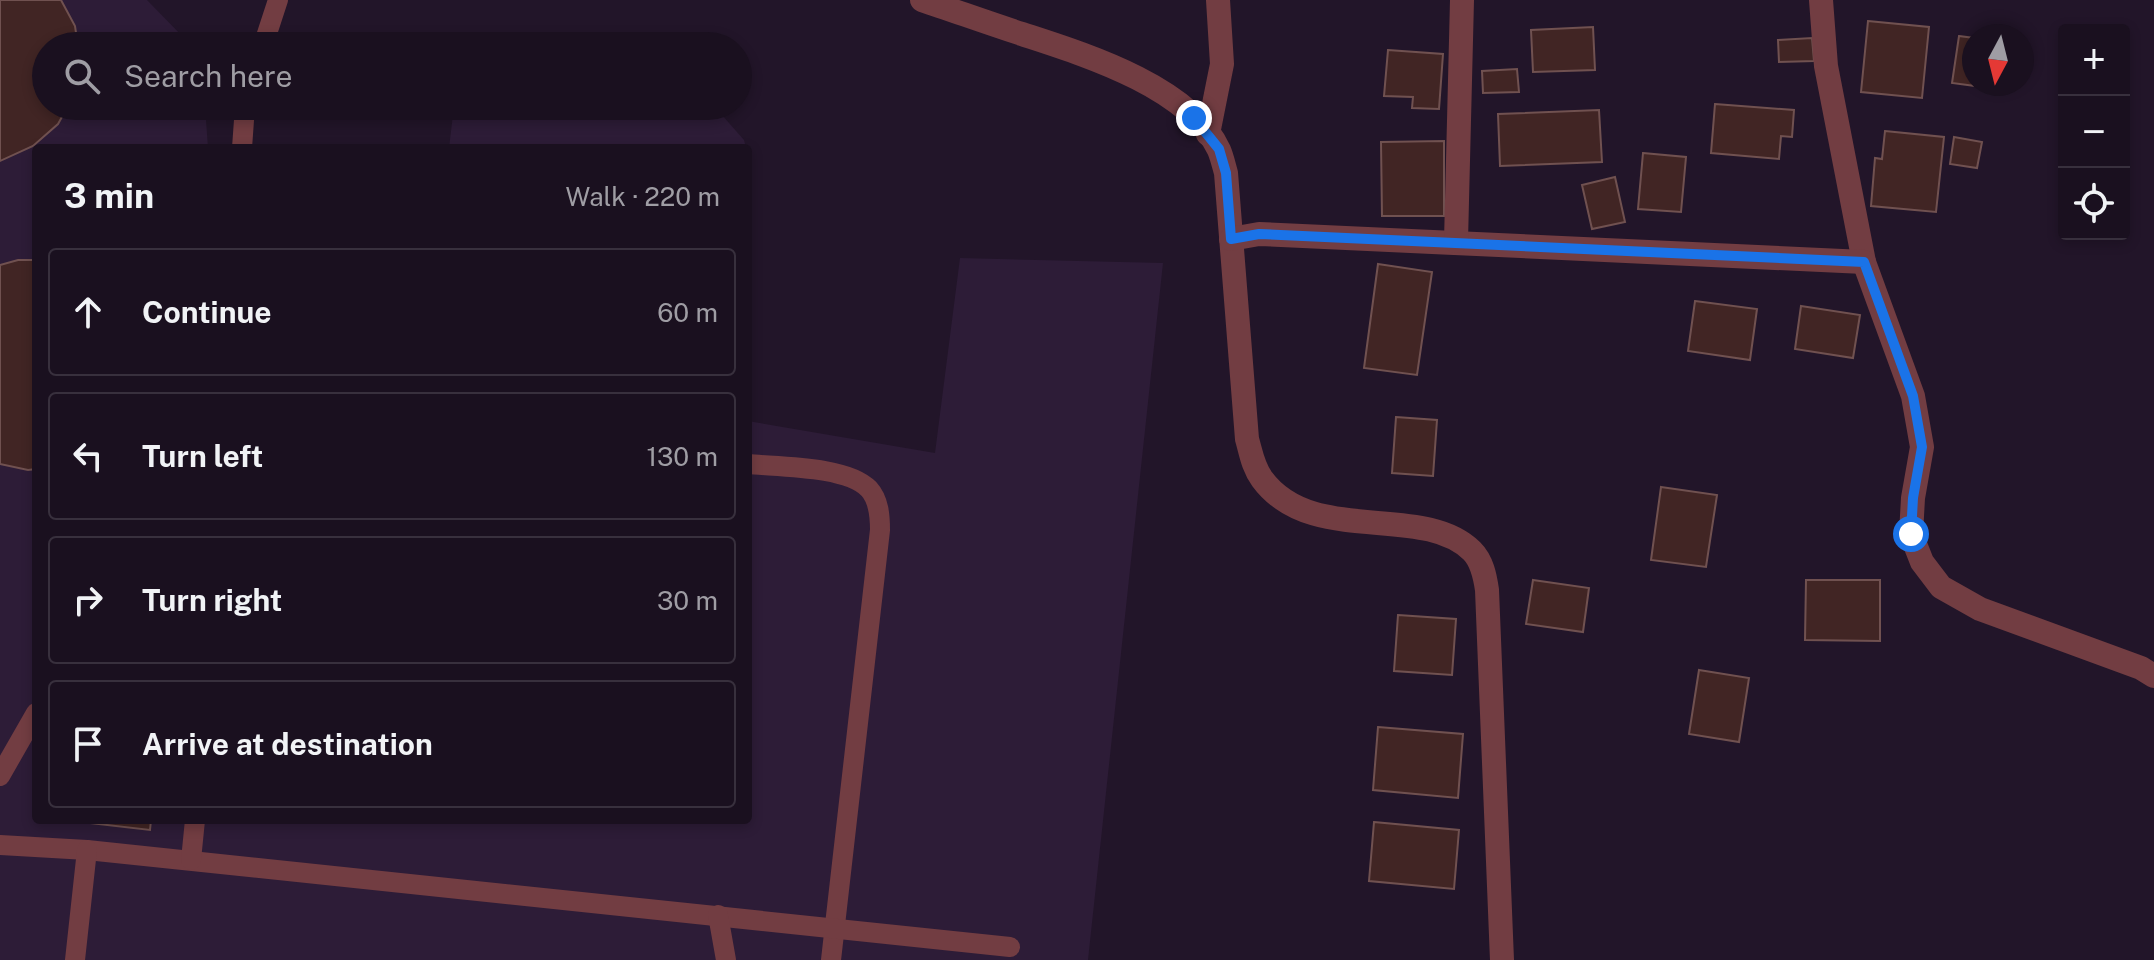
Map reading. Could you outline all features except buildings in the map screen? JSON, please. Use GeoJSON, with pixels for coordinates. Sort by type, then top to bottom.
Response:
{"type":"FeatureCollection","features":[{"type":"Feature","properties":{"kind":"street"},"geometry":{"type":"LineString","coordinates":[[922,0],[1093,57],[1128,72],[1174,101],[1194,118],[1219,149],[1226,173],[1247,439],[1260,477],[1285,501],[1320,516],[1440,533],[1473,552],[1484,570],[1502,960]]}},
{"type":"Feature","properties":{"kind":"street"},"geometry":{"type":"LineString","coordinates":[[1208,134],[1222,64],[1218,0]]}},
{"type":"Feature","properties":{"kind":"street"},"geometry":{"type":"LineString","coordinates":[[1456,241],[1462,0]]}},
{"type":"Feature","properties":{"kind":"street"},"geometry":{"type":"LineString","coordinates":[[1821,0],[1826,66],[1864,262],[1913,396],[1922,447],[1913,498],[1911,534],[1922,562],[1941,587],[1980,609],[2141,668],[2154,676]]}},
{"type":"Feature","properties":{"kind":"street"},"geometry":{"type":"LineString","coordinates":[[1231,239],[1259,234],[1456,241],[1864,262]]}},
{"type":"Feature","properties":{"kind":"lane"},"geometry":{"type":"LineString","coordinates":[[268,32],[278,0]]}},
{"type":"Feature","properties":{"kind":"lane"},"geometry":{"type":"LineString","coordinates":[[242,144],[244,120]]}},
{"type":"Feature","properties":{"kind":"lane"},"geometry":{"type":"LineString","coordinates":[[752,464],[853,478],[869,490],[879,509],[880,530],[831,960]]}},
{"type":"Feature","properties":{"kind":"lane"},"geometry":{"type":"LineString","coordinates":[[0,776],[32,720]]}},
{"type":"Feature","properties":{"kind":"lane"},"geometry":{"type":"LineString","coordinates":[[191,860],[195,824]]}},
{"type":"Feature","properties":{"kind":"lane"},"geometry":{"type":"LineString","coordinates":[[0,845],[191,860],[1010,947]]}},
{"type":"Feature","properties":{"kind":"lane"},"geometry":{"type":"LineString","coordinates":[[75,960],[87,850]]}},
{"type":"Feature","properties":{"kind":"lane"},"geometry":{"type":"LineString","coordinates":[[718,915],[726,960]]}},
{"type":"Feature","properties":{"kind":"shaded area"},"geometry":{"type":"Polygon","coordinates":[[[0,0],[147,0],[178,32],[32,32],[32,120],[206,120],[208,144],[32,144],[32,824],[752,824],[752,422],[935,453],[960,258],[1163,263],[1088,960],[0,960],[0,0]]]}},
{"type":"Feature","properties":{"kind":"shaded area"},"geometry":{"type":"Polygon","coordinates":[[[452,120],[726,120],[745,144],[449,144],[452,120]]]}},
{"type":"Feature","properties":{"kind":"route"},"geometry":{"type":"LineString","coordinates":[[1194,118],[1219,149],[1226,173],[1231,239],[1259,234],[1456,241],[1864,262],[1913,396],[1922,447],[1913,498],[1911,534]]}}]}
